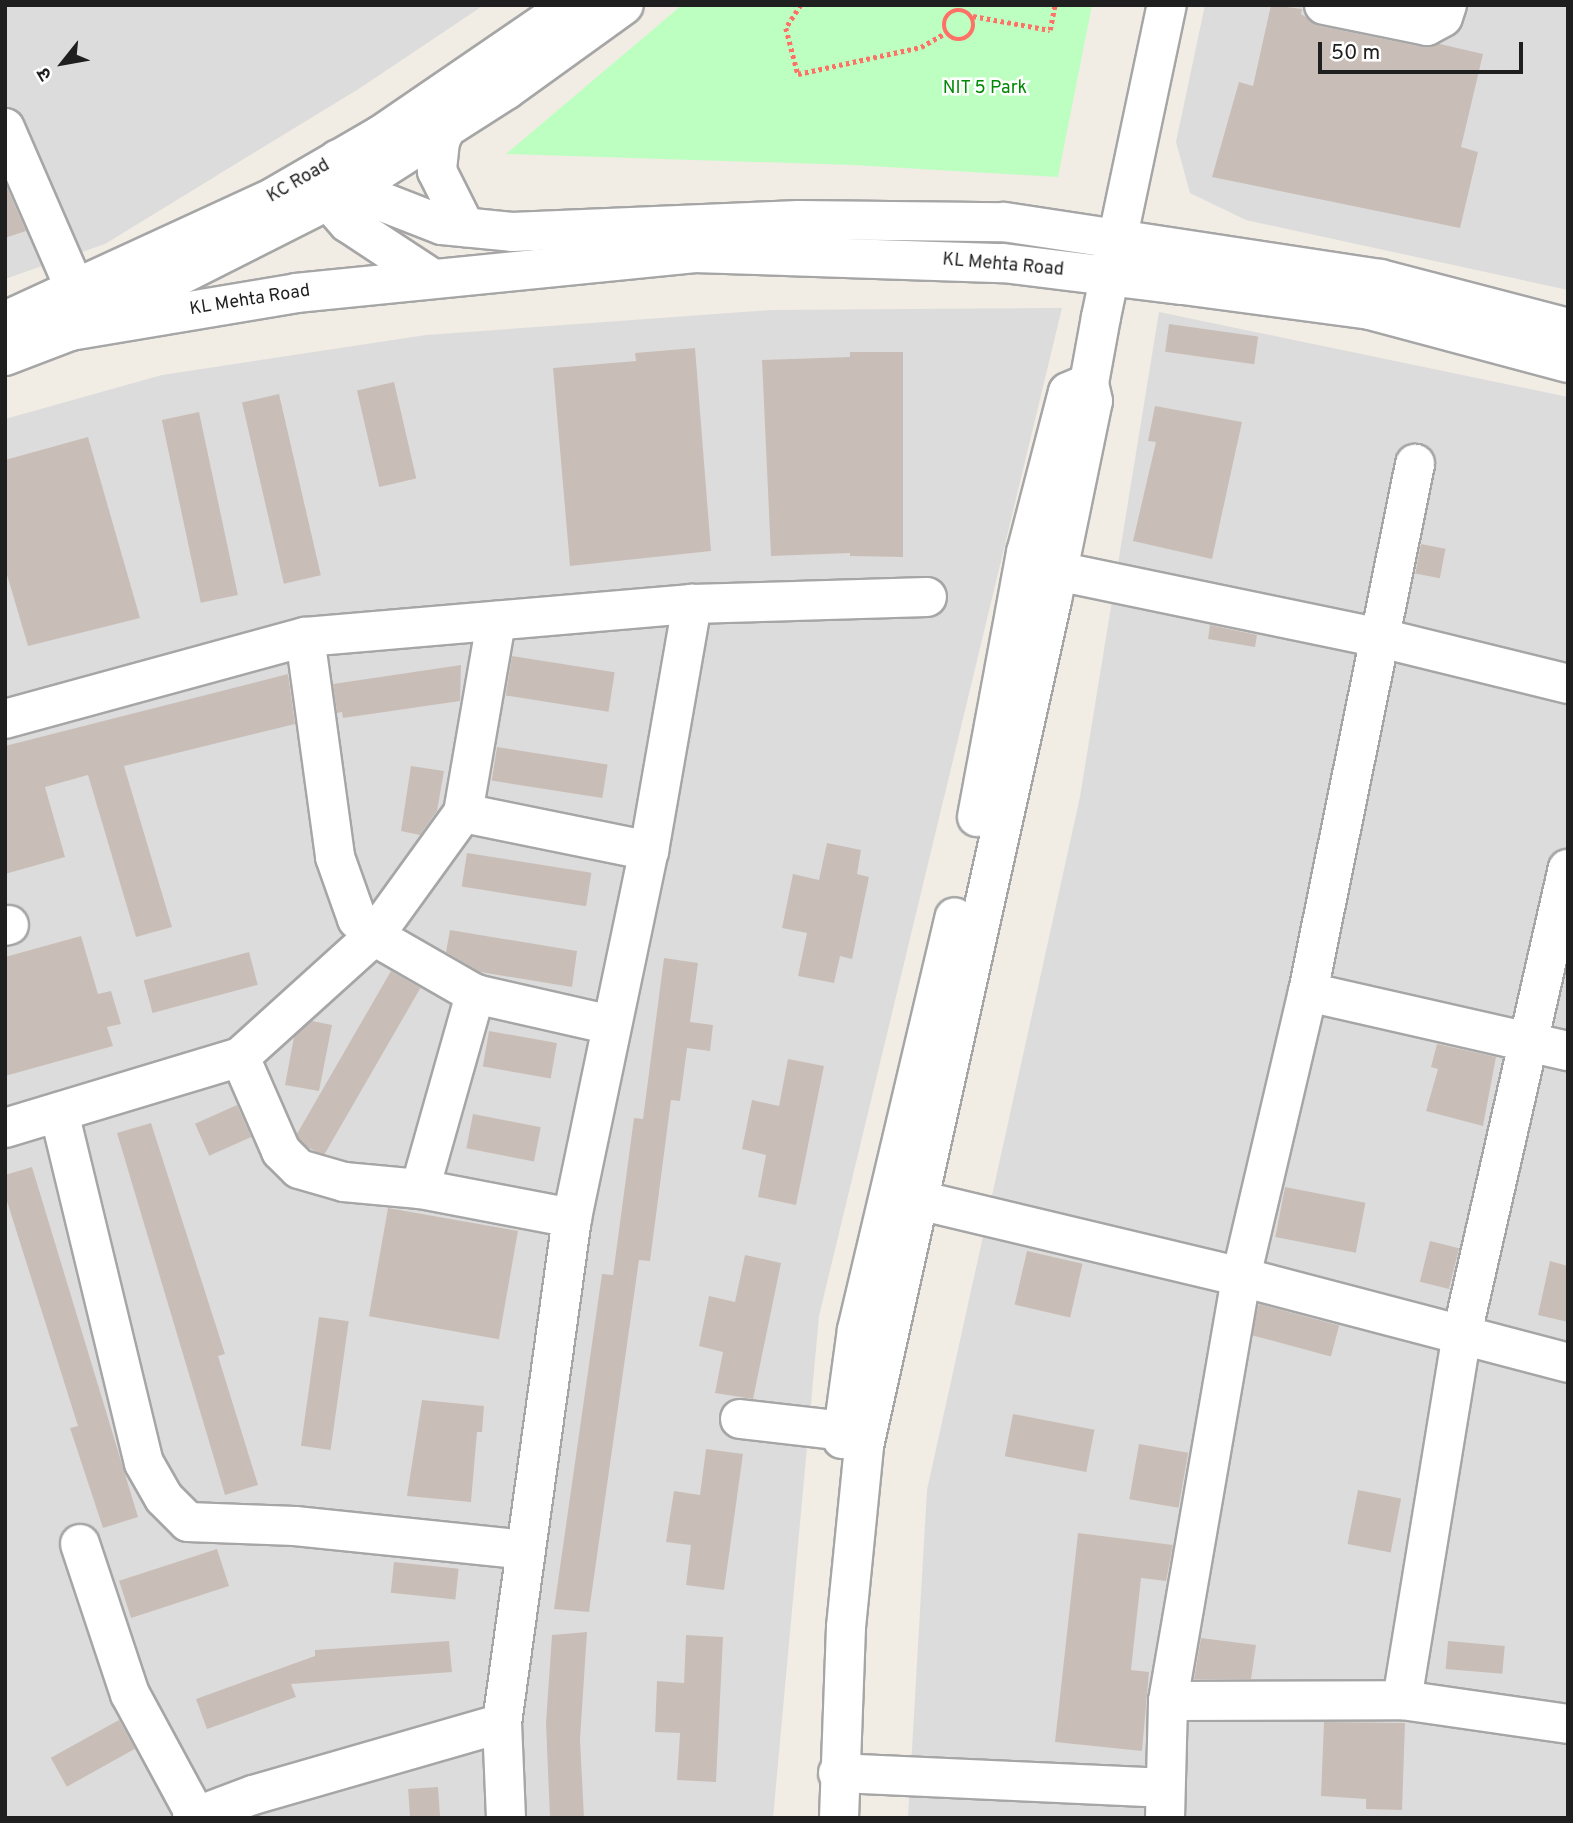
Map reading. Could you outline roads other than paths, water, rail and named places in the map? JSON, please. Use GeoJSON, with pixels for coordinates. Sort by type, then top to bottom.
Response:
{"type":"FeatureCollection","features":[{"type":"Feature","properties":{"kind":"street","name":"KC Road"},"geometry":{"type":"LineString","coordinates":[[5,321],[333,181],[571,5]]}},
{"type":"Feature","properties":{"kind":"street"},"geometry":{"type":"LineString","coordinates":[[5,356],[70,331],[333,181],[448,124],[506,90],[624,5]]}},
{"type":"Feature","properties":{"kind":"street"},"geometry":{"type":"LineString","coordinates":[[828,1816],[838,1773],[864,1446],[901,1196],[949,946],[996,731],[1041,568],[1068,392],[1089,383],[1167,5]]}},
{"type":"Feature","properties":{"kind":"street"},"geometry":{"type":"LineString","coordinates":[[1324,5],[1427,26],[1443,17],[1447,5]]}},
{"type":"Feature","properties":{"kind":"street"},"geometry":{"type":"LineString","coordinates":[[448,124],[439,141],[437,171],[465,228]]}},
{"type":"Feature","properties":{"kind":"street"},"geometry":{"type":"LineString","coordinates":[[5,128],[76,291]]}},
{"type":"Feature","properties":{"kind":"street"},"geometry":{"type":"LineString","coordinates":[[333,181],[442,225],[512,232],[799,220],[1004,222],[1380,279],[1568,328]]}},
{"type":"Feature","properties":{"kind":"street"},"geometry":{"type":"LineString","coordinates":[[333,181],[378,246],[430,277]]}},
{"type":"Feature","properties":{"kind":"street","name":"KL Mehta Road"},"geometry":{"type":"LineString","coordinates":[[70,331],[296,293],[430,277],[695,253],[1003,263],[1110,276],[1370,310],[1568,363]]}},
{"type":"Feature","properties":{"kind":"street"},"geometry":{"type":"LineString","coordinates":[[838,1773],[1165,1803],[1168,1701],[1241,1277],[1308,992],[1377,637],[1415,464]]}},
{"type":"Feature","properties":{"kind":"street"},"geometry":{"type":"LineString","coordinates":[[1041,568],[1377,637],[1568,684]]}},
{"type":"Feature","properties":{"kind":"street"},"geometry":{"type":"LineString","coordinates":[[5,719],[305,638],[692,604],[927,597]]}},
{"type":"Feature","properties":{"kind":"street"},"geometry":{"type":"LineString","coordinates":[[506,1818],[502,1723],[572,1218],[649,851],[692,604]]}},
{"type":"Feature","properties":{"kind":"street"},"geometry":{"type":"LineString","coordinates":[[5,1128],[240,1057],[374,936],[463,813],[496,621]]}},
{"type":"Feature","properties":{"kind":"street"},"geometry":{"type":"LineString","coordinates":[[305,638],[335,857],[357,919],[374,936],[475,994],[612,1025]]}},
{"type":"Feature","properties":{"kind":"street"},"geometry":{"type":"LineString","coordinates":[[463,813],[649,851]]}},
{"type":"Feature","properties":{"kind":"street"},"geometry":{"type":"LineString","coordinates":[[1402,1700],[1462,1334],[1568,869]]}},
{"type":"Feature","properties":{"kind":"street"},"geometry":{"type":"LineString","coordinates":[[1308,992],[1568,1051]]}},
{"type":"Feature","properties":{"kind":"street"},"geometry":{"type":"LineString","coordinates":[[420,1189],[475,994]]}},
{"type":"Feature","properties":{"kind":"street"},"geometry":{"type":"LineString","coordinates":[[240,1057],[281,1151],[299,1169],[344,1182],[420,1189],[572,1218]]}},
{"type":"Feature","properties":{"kind":"street"},"geometry":{"type":"LineString","coordinates":[[59,1112],[144,1463],[164,1498],[188,1521],[295,1526],[526,1550]]}},
{"type":"Feature","properties":{"kind":"street"},"geometry":{"type":"LineString","coordinates":[[901,1196],[1241,1277],[1568,1363]]}},
{"type":"Feature","properties":{"kind":"street"},"geometry":{"type":"LineString","coordinates":[[828,1816],[815,1696],[843,1432],[857,1330],[901,1196]]}},
{"type":"Feature","properties":{"kind":"street"},"geometry":{"type":"LineString","coordinates":[[740,1419],[843,1432]]}},
{"type":"Feature","properties":{"kind":"street"},"geometry":{"type":"LineString","coordinates":[[80,1544],[130,1694],[194,1817],[253,1795],[502,1723]]}},
{"type":"Feature","properties":{"kind":"street"},"geometry":{"type":"LineString","coordinates":[[1168,1701],[1402,1700],[1568,1724]]}},
{"type":"Feature","properties":{"kind":"park label","name":"NIT 5 Park"},"geometry":{"type":"Point","coordinates":[985,89]}}]}
